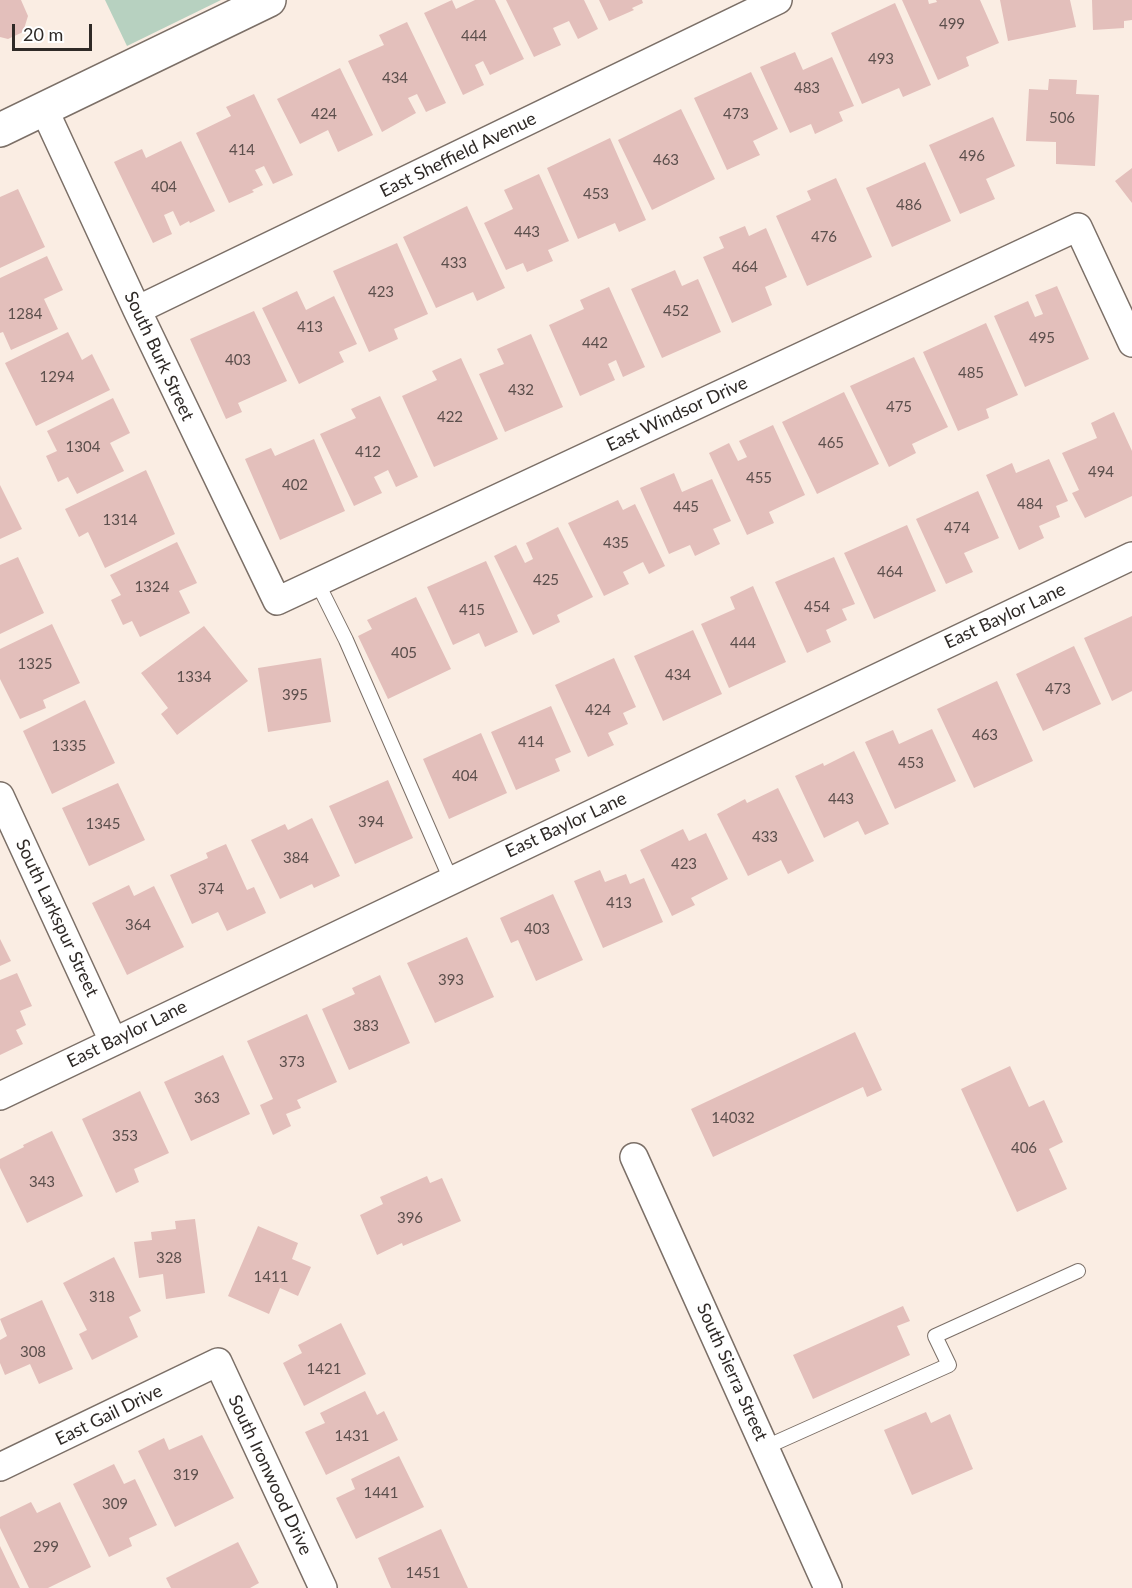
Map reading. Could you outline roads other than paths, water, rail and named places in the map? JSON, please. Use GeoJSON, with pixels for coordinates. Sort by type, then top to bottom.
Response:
{"type":"FeatureCollection","features":[{"type":"Feature","properties":{"kind":"street"},"geometry":{"type":"LineString","coordinates":[[0,130],[269,0]]}},
{"type":"Feature","properties":{"kind":"street","name":"East Sheffield Avenue"},"geometry":{"type":"LineString","coordinates":[[137,310],[778,0]]}},
{"type":"Feature","properties":{"kind":"street","name":"South Burk Street"},"geometry":{"type":"LineString","coordinates":[[44,109],[137,310],[277,601]]}},
{"type":"Feature","properties":{"kind":"street","name":"East Windsor Drive"},"geometry":{"type":"LineString","coordinates":[[277,601],[1078,227],[1132,343]]}},
{"type":"Feature","properties":{"kind":"street","name":"East Baylor Lane"},"geometry":{"type":"LineString","coordinates":[[0,1096],[1132,556]]}},
{"type":"Feature","properties":{"kind":"street","name":"South Larkspur Street"},"geometry":{"type":"LineString","coordinates":[[0,796],[113,1041]]}},
{"type":"Feature","properties":{"kind":"street","name":"South Sierra Street"},"geometry":{"type":"LineString","coordinates":[[634,1157],[828,1588]]}},
{"type":"Feature","properties":{"kind":"street","name":"East Gail Drive"},"geometry":{"type":"LineString","coordinates":[[0,1467],[218,1362]]}},
{"type":"Feature","properties":{"kind":"street","name":"South Ironwood Drive"},"geometry":{"type":"LineString","coordinates":[[218,1362],[323,1588]]}},
{"type":"Feature","properties":{"kind":"lane"},"geometry":{"type":"LineString","coordinates":[[317,582],[346,640],[451,880]]}},
{"type":"Feature","properties":{"kind":"lane"},"geometry":{"type":"LineString","coordinates":[[766,1447],[949,1365],[935,1336],[1078,1271]]}}]}
